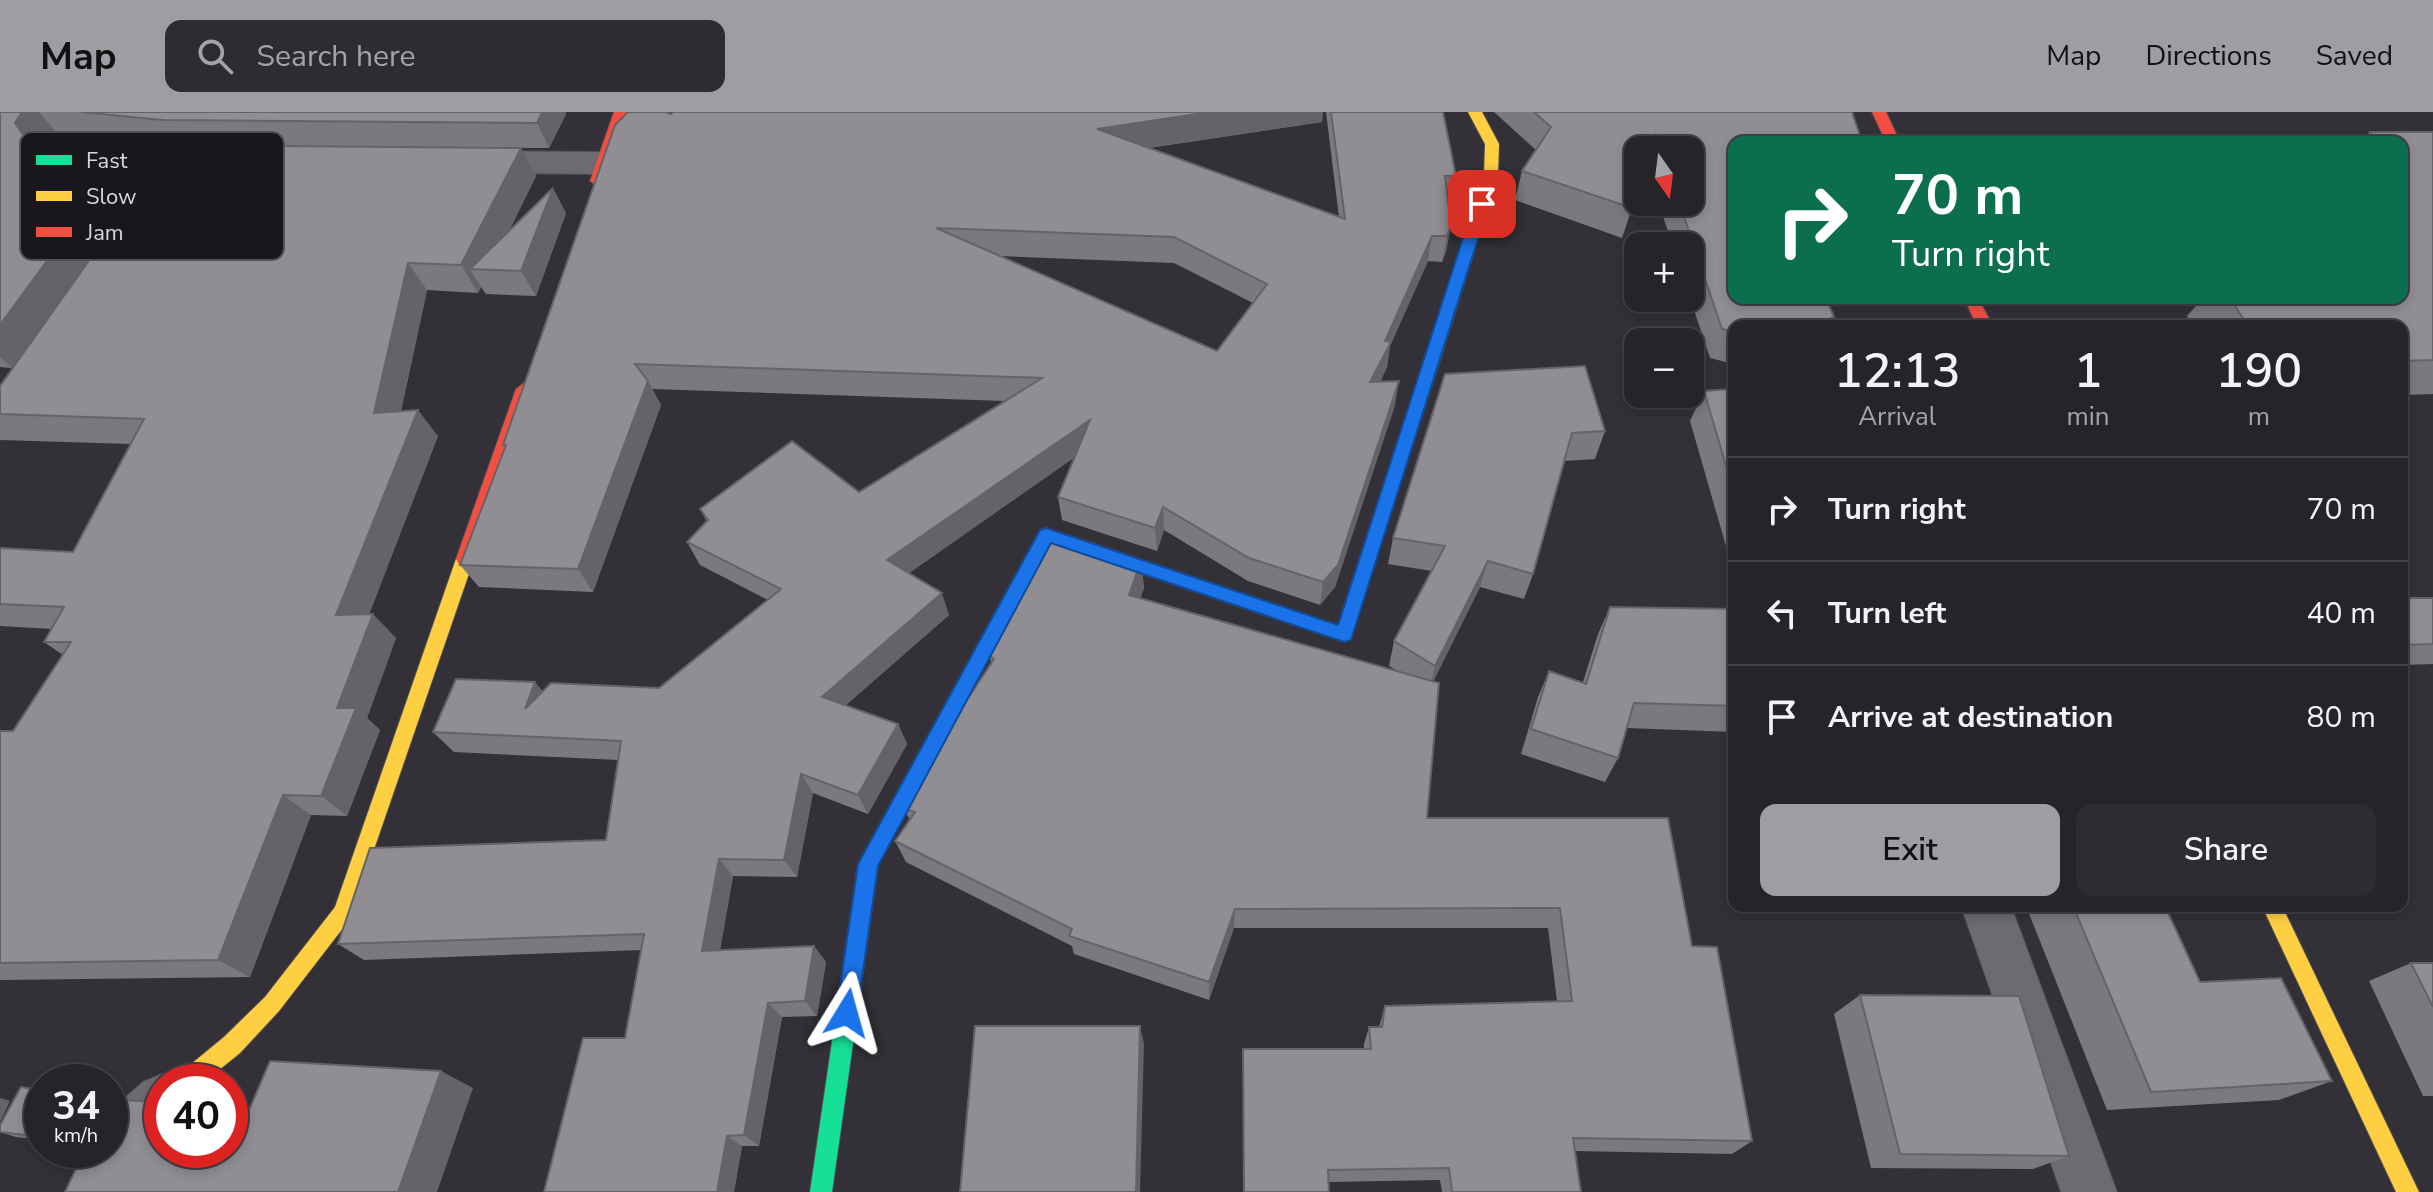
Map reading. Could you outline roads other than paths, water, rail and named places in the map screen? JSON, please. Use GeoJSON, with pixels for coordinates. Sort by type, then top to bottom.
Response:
{"type":"FeatureCollection","features":[{"type":"Feature","properties":{"kind":"street"},"geometry":{"type":"LineString","coordinates":[[431,162],[598,178],[621,112]]}},
{"type":"Feature","properties":{"kind":"street"},"geometry":{"type":"LineString","coordinates":[[821,1192],[868,864],[1046,535],[1344,634],[1491,175],[1492,144],[1475,112]]}},
{"type":"Feature","properties":{"kind":"street"},"geometry":{"type":"LineString","coordinates":[[1879,112],[1890,136]]}},
{"type":"Feature","properties":{"kind":"street"},"geometry":{"type":"LineString","coordinates":[[211,1064],[234,1047],[311,960],[343,912],[530,373]]}},
{"type":"Feature","properties":{"kind":"street"},"geometry":{"type":"LineString","coordinates":[[1988,912],[2089,1192]]}},
{"type":"Feature","properties":{"kind":"street"},"geometry":{"type":"LineString","coordinates":[[2275,912],[2408,1192]]}},
{"type":"Feature","properties":{"kind":"street"},"geometry":{"type":"LineString","coordinates":[[128,1132],[144,1118]]}}]}
